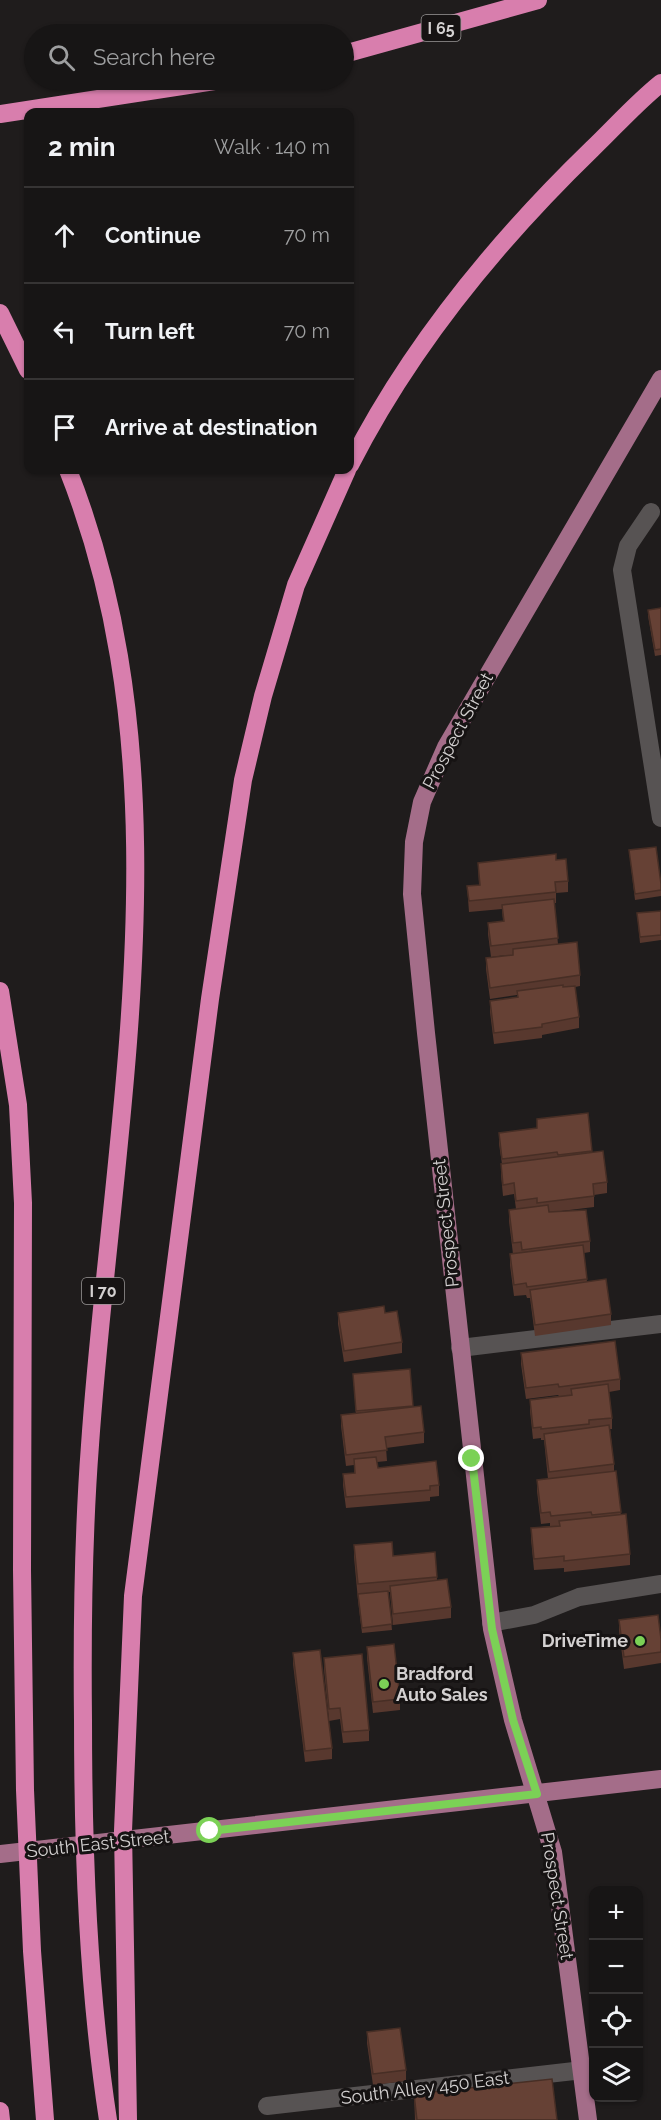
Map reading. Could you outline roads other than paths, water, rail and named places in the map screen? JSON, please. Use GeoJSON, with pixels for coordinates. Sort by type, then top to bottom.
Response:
{"type":"FeatureCollection","features":[{"type":"Feature","properties":{"kind":"highway","name":"I 65"},"geometry":{"type":"LineString","coordinates":[[354,51],[538,0]]}},
{"type":"Feature","properties":{"kind":"highway"},"geometry":{"type":"LineString","coordinates":[[354,458],[408,364],[475,274],[526,215],[661,83]]}},
{"type":"Feature","properties":{"kind":"highway"},"geometry":{"type":"LineString","coordinates":[[39,108],[155,90]]}},
{"type":"Feature","properties":{"kind":"highway"},"geometry":{"type":"LineString","coordinates":[[0,114],[24,110]]}},
{"type":"Feature","properties":{"kind":"highway"},"geometry":{"type":"LineString","coordinates":[[0,313],[24,362]]}},
{"type":"Feature","properties":{"kind":"highway","name":"I 70"},"geometry":{"type":"LineString","coordinates":[[69,474],[99,567],[111,620],[122,687],[137,842],[136,930],[129,1023],[99,1334],[83,1557],[83,1791],[86,1886],[96,2044],[108,2120]]}},
{"type":"Feature","properties":{"kind":"highway"},"geometry":{"type":"LineString","coordinates":[[128,2120],[123,1831],[133,1596],[210,999],[243,780],[263,696],[296,585],[345,474]]}},
{"type":"Feature","properties":{"kind":"highway"},"geometry":{"type":"LineString","coordinates":[[0,991],[18,1105],[23,1203],[22,1570],[25,1790],[32,1962],[45,2120]]}},
{"type":"Feature","properties":{"kind":"highway"},"geometry":{"type":"LineString","coordinates":[[0,2111],[2,2120]]}},
{"type":"Feature","properties":{"kind":"main road","name":"Prospect Street"},"geometry":{"type":"LineString","coordinates":[[588,2120],[557,1872],[537,1794],[508,1702],[491,1623],[412,894],[417,823],[435,768],[456,726],[661,379]]}},
{"type":"Feature","properties":{"kind":"main road","name":"South East Street"},"geometry":{"type":"LineString","coordinates":[[0,1854],[661,1779]]}},
{"type":"Feature","properties":{"kind":"main road"},"geometry":{"type":"LineString","coordinates":[[583,2070],[596,2120]]}},
{"type":"Feature","properties":{"kind":"lane"},"geometry":{"type":"LineString","coordinates":[[651,512],[628,546],[622,570],[661,818]]}},
{"type":"Feature","properties":{"kind":"lane"},"geometry":{"type":"LineString","coordinates":[[460,1348],[661,1324]]}},
{"type":"Feature","properties":{"kind":"lane"},"geometry":{"type":"LineString","coordinates":[[491,1623],[534,1615],[579,1597],[661,1584]]}},
{"type":"Feature","properties":{"kind":"lane","name":"South Alley 450 East"},"geometry":{"type":"LineString","coordinates":[[267,2106],[583,2070]]}},
{"type":"Feature","properties":{"kind":"place","name":"DriveTime"},"geometry":{"type":"Point","coordinates":[640,1641]}},
{"type":"Feature","properties":{"kind":"place","name":"Bradford Auto Sales"},"geometry":{"type":"Point","coordinates":[384,1684]}}]}
